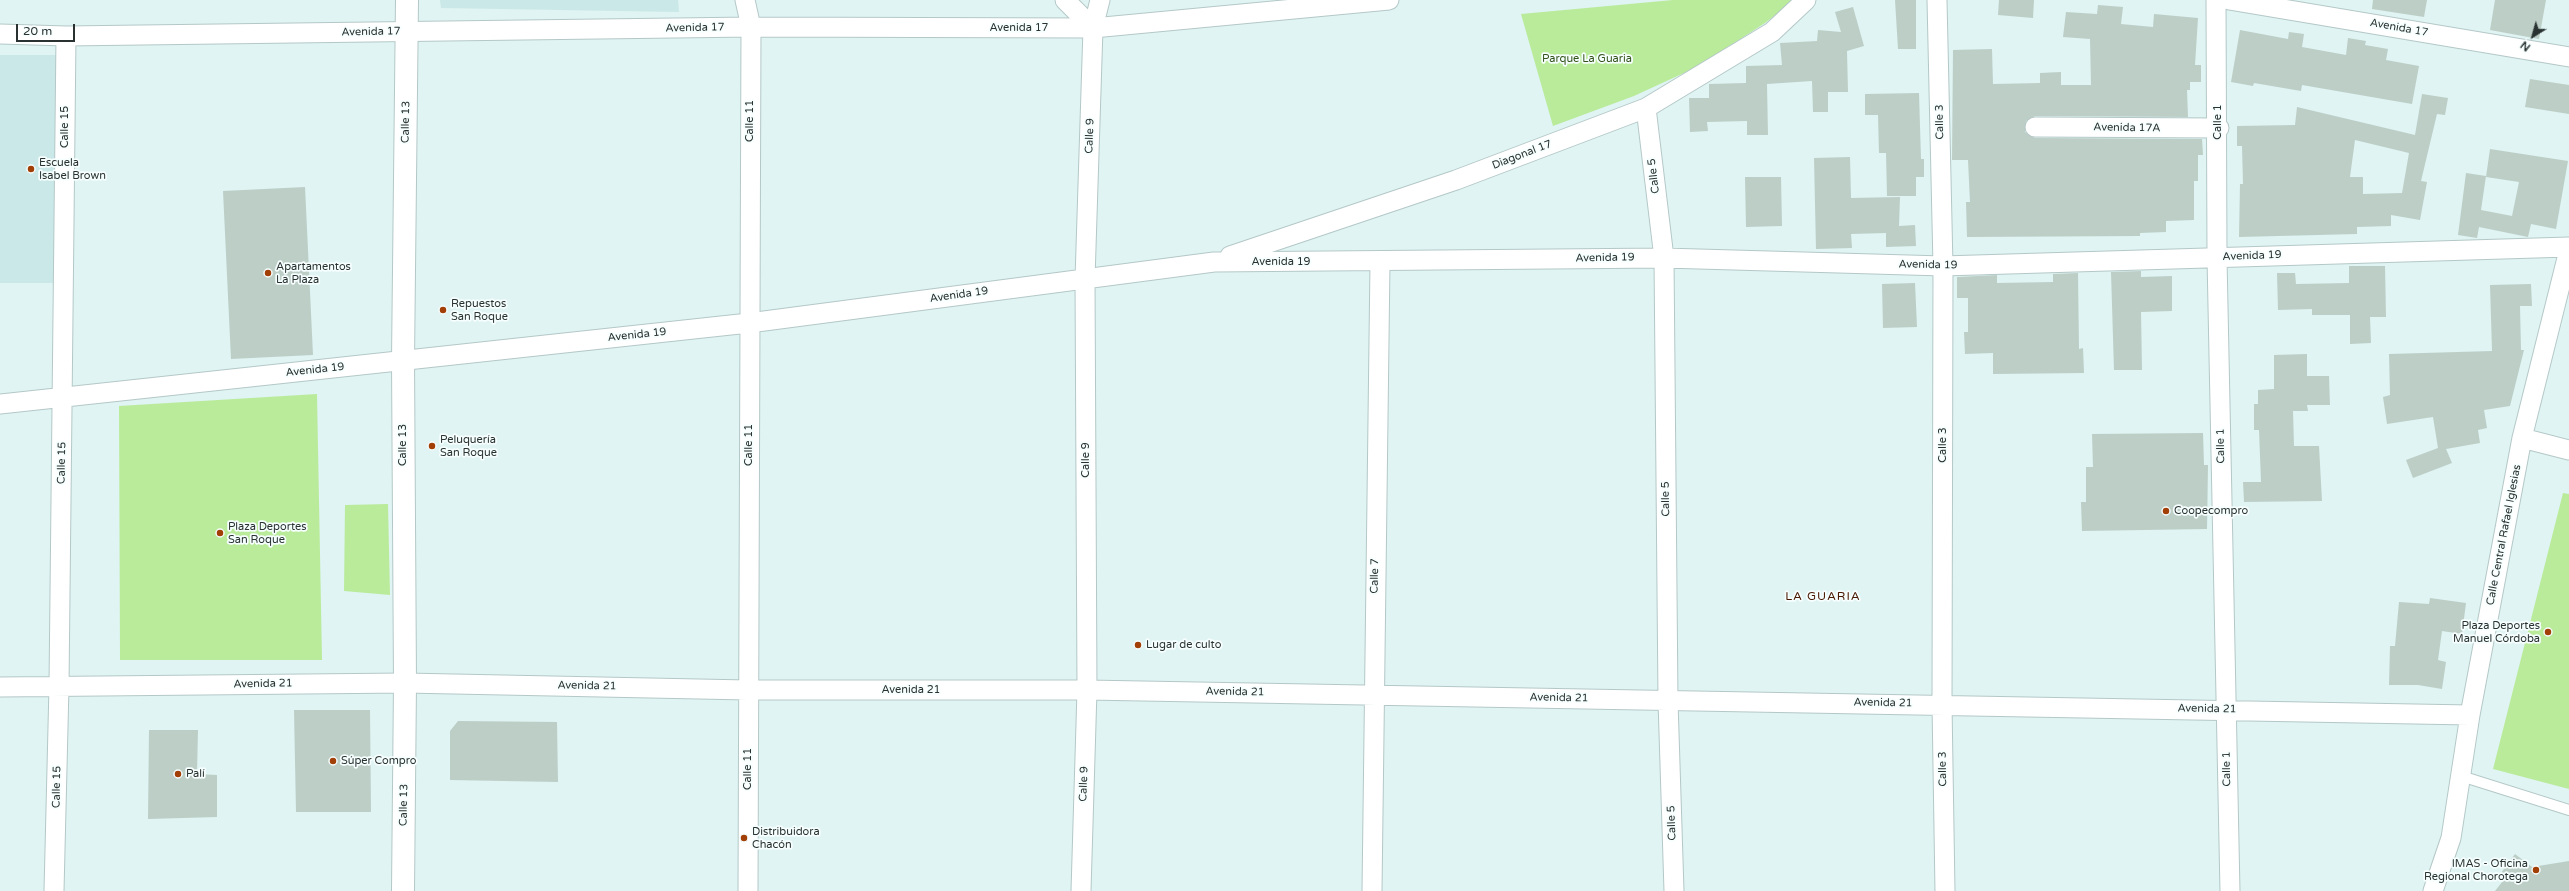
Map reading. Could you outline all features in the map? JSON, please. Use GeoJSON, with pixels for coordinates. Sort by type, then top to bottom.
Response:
{"type":"FeatureCollection","features":[{"type":"Feature","properties":{"kind":"street","name":"Calle 13"},"geometry":{"type":"LineString","coordinates":[[403,891],[405,683],[403,360],[407,0]]}},
{"type":"Feature","properties":{"kind":"street","name":"Calle 11"},"geometry":{"type":"LineString","coordinates":[[745,0],[751,27],[748,891]]}},
{"type":"Feature","properties":{"kind":"street"},"geometry":{"type":"LineString","coordinates":[[1065,0],[1093,28]]}},
{"type":"Feature","properties":{"kind":"street","name":"Calle 9"},"geometry":{"type":"LineString","coordinates":[[1081,891],[1087,690],[1085,279],[1093,28],[1100,0]]}},
{"type":"Feature","properties":{"kind":"street","name":"Avenida 17"},"geometry":{"type":"LineString","coordinates":[[0,34],[66,36],[751,27],[1093,28],[1389,0]]}},
{"type":"Feature","properties":{"kind":"street","name":"Diagonal 17"},"geometry":{"type":"LineString","coordinates":[[1214,262],[1456,180],[1646,108],[1772,32],[1806,0]]}},
{"type":"Feature","properties":{"kind":"street","name":"Calle 3"},"geometry":{"type":"LineString","coordinates":[[1937,0],[1943,266],[1942,704],[1945,891]]}},
{"type":"Feature","properties":{"kind":"street","name":"Calle 1"},"geometry":{"type":"LineString","coordinates":[[2216,0],[2218,258],[2230,891]]}},
{"type":"Feature","properties":{"kind":"street","name":"Avenida 17"},"geometry":{"type":"LineString","coordinates":[[2229,0],[2569,57]]}},
{"type":"Feature","properties":{"kind":"street","name":"Calle 15"},"geometry":{"type":"LineString","coordinates":[[54,891],[59,686],[66,36]]}},
{"type":"Feature","properties":{"kind":"street","name":"Calle 5"},"geometry":{"type":"LineString","coordinates":[[1646,108],[1664,258],[1668,701],[1674,891]]}},
{"type":"Feature","properties":{"kind":"street","name":"Avenida 17A"},"geometry":{"type":"LineString","coordinates":[[2035,127],[2218,128]]}},
{"type":"Feature","properties":{"kind":"street","name":"Avenida 19"},"geometry":{"type":"LineString","coordinates":[[0,404],[749,323],[1214,262],[1380,262],[1664,258],[1943,266],[2569,247]]}},
{"type":"Feature","properties":{"kind":"street","name":"Calle Central Rafael Iglesias"},"geometry":{"type":"LineString","coordinates":[[2433,891],[2451,838],[2470,715],[2522,438],[2569,250]]}},
{"type":"Feature","properties":{"kind":"street","name":"Calle 7"},"geometry":{"type":"LineString","coordinates":[[1372,891],[1373,695],[1380,262]]}},
{"type":"Feature","properties":{"kind":"street"},"geometry":{"type":"LineString","coordinates":[[2522,438],[2569,450]]}},
{"type":"Feature","properties":{"kind":"street","name":"Avenida 21"},"geometry":{"type":"LineString","coordinates":[[0,687],[405,683],[748,690],[1087,690],[1668,701],[2226,709],[2470,715]]}},
{"type":"Feature","properties":{"kind":"lane"},"geometry":{"type":"LineString","coordinates":[[2461,776],[2569,810]]}},
{"type":"Feature","properties":{"kind":"shaded area"},"geometry":{"type":"Polygon","coordinates":[[[440,0],[678,0],[679,12],[441,8],[440,0]]]}},
{"type":"Feature","properties":{"kind":"shaded area","name":"Escuela Isabel Brown"},"geometry":{"type":"Polygon","coordinates":[[[0,55],[62,55],[63,283],[0,283],[0,55]]]}},
{"type":"Feature","properties":{"kind":"green space","name":"Parque La Guaria"},"geometry":{"type":"Polygon","coordinates":[[[1673,0],[1795,0],[1765,23],[1697,67],[1634,96],[1553,126],[1521,14],[1673,0]]]}},
{"type":"Feature","properties":{"kind":"green space","name":"Plaza Deportes San Roque"},"geometry":{"type":"Polygon","coordinates":[[[317,394],[322,660],[120,660],[119,406],[317,394]]]}},
{"type":"Feature","properties":{"kind":"green space","name":"Plaza Deportes Manuel Córdoba"},"geometry":{"type":"Polygon","coordinates":[[[2563,493],[2569,494],[2569,789],[2493,769],[2563,493]]]}},
{"type":"Feature","properties":{"kind":"green space"},"geometry":{"type":"Polygon","coordinates":[[[388,504],[390,595],[344,591],[345,505],[388,504]]]}},
{"type":"Feature","properties":{"kind":"building"},"geometry":{"type":"Polygon","coordinates":[[[1895,0],[1916,0],[1916,49],[1898,49],[1895,0]]]}},
{"type":"Feature","properties":{"kind":"building"},"geometry":{"type":"Polygon","coordinates":[[[1999,0],[2034,0],[2033,18],[1998,15],[1999,0]]]}},
{"type":"Feature","properties":{"kind":"building"},"geometry":{"type":"Polygon","coordinates":[[[2373,0],[2427,0],[2424,17],[2372,9],[2373,0]]]}},
{"type":"Feature","properties":{"kind":"building"},"geometry":{"type":"Polygon","coordinates":[[[2495,0],[2546,0],[2539,39],[2490,30],[2495,0]]]}},
{"type":"Feature","properties":{"kind":"building"},"geometry":{"type":"Polygon","coordinates":[[[2098,5],[2123,7],[2121,24],[2153,27],[2154,14],[2198,18],[2195,65],[2201,65],[2201,82],[2190,82],[2190,90],[2187,90],[2188,117],[2035,116],[2026,121],[2025,132],[2035,138],[2202,139],[2203,155],[2198,155],[2198,181],[2194,181],[2194,220],[2166,221],[2166,232],[2140,233],[2140,236],[1967,237],[1966,202],[1970,202],[1968,160],[1952,160],[1953,50],[1992,49],[1993,84],[2040,83],[2040,73],[2061,72],[2061,85],[2091,85],[2090,39],[2063,37],[2066,12],[2097,14],[2098,5]]]}},
{"type":"Feature","properties":{"kind":"building"},"geometry":{"type":"Polygon","coordinates":[[[1853,7],[1864,46],[1847,51],[1848,92],[1828,92],[1828,112],[1813,112],[1812,81],[1767,84],[1768,135],[1747,135],[1747,121],[1707,122],[1708,131],[1690,132],[1689,98],[1709,98],[1709,84],[1746,83],[1746,66],[1782,65],[1780,43],[1817,41],[1818,30],[1841,32],[1835,12],[1853,7]]]}},
{"type":"Feature","properties":{"kind":"building"},"geometry":{"type":"Polygon","coordinates":[[[2240,30],[2288,39],[2289,32],[2304,34],[2302,47],[2346,55],[2348,38],[2366,41],[2365,45],[2388,49],[2386,60],[2419,66],[2412,104],[2302,85],[2301,91],[2254,83],[2253,86],[2231,82],[2240,30]]]}},
{"type":"Feature","properties":{"kind":"building"},"geometry":{"type":"Polygon","coordinates":[[[2530,79],[2569,85],[2569,114],[2525,107],[2530,79]]]}},
{"type":"Feature","properties":{"kind":"building"},"geometry":{"type":"Polygon","coordinates":[[[1919,93],[1921,159],[1924,159],[1924,177],[1916,177],[1916,196],[1887,196],[1886,153],[1879,153],[1878,115],[1865,115],[1865,94],[1919,93]]]}},
{"type":"Feature","properties":{"kind":"building"},"geometry":{"type":"Polygon","coordinates":[[[2422,94],[2448,98],[2445,115],[2437,114],[2421,181],[2427,182],[2420,220],[2391,215],[2391,226],[2357,227],[2357,234],[2239,237],[2240,184],[2243,184],[2242,146],[2237,146],[2237,126],[2295,125],[2297,107],[2415,135],[2422,94]],[[2355,140],[2350,177],[2363,177],[2363,194],[2402,193],[2409,153],[2355,140]]]}},
{"type":"Feature","properties":{"kind":"building"},"geometry":{"type":"Polygon","coordinates":[[[2490,149],[2568,161],[2556,229],[2531,224],[2528,237],[2479,227],[2477,238],[2458,235],[2466,173],[2486,176],[2481,210],[2512,216],[2519,182],[2486,177],[2490,149]]]}},
{"type":"Feature","properties":{"kind":"building"},"geometry":{"type":"Polygon","coordinates":[[[1850,157],[1851,198],[1900,197],[1899,226],[1915,225],[1916,246],[1886,247],[1886,233],[1851,234],[1852,248],[1816,249],[1814,158],[1850,157]]]}},
{"type":"Feature","properties":{"kind":"building"},"geometry":{"type":"Polygon","coordinates":[[[1745,177],[1781,177],[1782,226],[1746,227],[1745,177]]]}},
{"type":"Feature","properties":{"kind":"building","name":"Apartamentos La Plaza"},"geometry":{"type":"Polygon","coordinates":[[[305,187],[313,355],[231,359],[223,191],[305,187]]]}},
{"type":"Feature","properties":{"kind":"building"},"geometry":{"type":"Polygon","coordinates":[[[2349,266],[2385,266],[2386,317],[2370,317],[2371,343],[2350,344],[2350,315],[2312,315],[2312,309],[2278,310],[2277,273],[2295,273],[2296,284],[2349,283],[2349,266]]]}},
{"type":"Feature","properties":{"kind":"building"},"geometry":{"type":"Polygon","coordinates":[[[2141,271],[2141,277],[2172,276],[2172,311],[2141,312],[2142,370],[2114,370],[2111,272],[2141,271]]]}},
{"type":"Feature","properties":{"kind":"building"},"geometry":{"type":"Polygon","coordinates":[[[2078,273],[2079,349],[2083,348],[2084,373],[1993,374],[1993,353],[1965,354],[1964,332],[1968,332],[1968,298],[1957,298],[1957,277],[1997,275],[1997,283],[2053,282],[2053,274],[2078,273]]]}},
{"type":"Feature","properties":{"kind":"building"},"geometry":{"type":"Polygon","coordinates":[[[1915,283],[1917,327],[1883,328],[1882,284],[1915,283]]]}},
{"type":"Feature","properties":{"kind":"building"},"geometry":{"type":"Polygon","coordinates":[[[2531,284],[2532,306],[2520,306],[2521,350],[2524,350],[2510,406],[2484,410],[2487,428],[2478,430],[2480,443],[2446,449],[2452,463],[2413,478],[2406,460],[2438,448],[2433,417],[2387,424],[2383,397],[2390,395],[2389,354],[2492,351],[2490,285],[2531,284]]]}},
{"type":"Feature","properties":{"kind":"building"},"geometry":{"type":"Polygon","coordinates":[[[2307,354],[2307,376],[2329,376],[2330,405],[2307,405],[2308,411],[2293,411],[2294,446],[2319,446],[2322,501],[2244,502],[2243,482],[2261,482],[2259,430],[2254,430],[2254,404],[2258,404],[2258,390],[2274,389],[2274,355],[2307,354]]]}},
{"type":"Feature","properties":{"kind":"building"},"geometry":{"type":"Polygon","coordinates":[[[2203,433],[2204,465],[2208,465],[2207,529],[2082,531],[2081,502],[2086,502],[2086,467],[2093,467],[2092,434],[2203,433]]]}},
{"type":"Feature","properties":{"kind":"building"},"geometry":{"type":"Polygon","coordinates":[[[2430,598],[2466,603],[2462,634],[2442,631],[2438,660],[2446,662],[2442,689],[2418,685],[2389,685],[2390,646],[2395,646],[2399,602],[2429,604],[2430,598]]]}},
{"type":"Feature","properties":{"kind":"building","name":"Súper Compro"},"geometry":{"type":"Polygon","coordinates":[[[294,710],[370,710],[371,812],[296,812],[294,710]]]}},
{"type":"Feature","properties":{"kind":"building"},"geometry":{"type":"Polygon","coordinates":[[[458,721],[557,722],[558,782],[450,780],[450,731],[458,721]]]}},
{"type":"Feature","properties":{"kind":"building","name":"Palí"},"geometry":{"type":"Polygon","coordinates":[[[149,730],[198,730],[197,774],[217,775],[217,817],[148,819],[149,730]]]}},
{"type":"Feature","properties":{"kind":"building","name":"IMAS - Oficina Regional Chorotega"},"geometry":{"type":"Polygon","coordinates":[[[2515,854],[2532,867],[2569,861],[2569,891],[2495,891],[2506,877],[2501,873],[2515,854]]]}},
{"type":"Feature","properties":{"kind":"place","name":"Escuela Isabel Brown"},"geometry":{"type":"Point","coordinates":[31,169]}},
{"type":"Feature","properties":{"kind":"place","name":"Apartamentos La Plaza"},"geometry":{"type":"Point","coordinates":[268,273]}},
{"type":"Feature","properties":{"kind":"place","name":"Repuestos San Roque"},"geometry":{"type":"Point","coordinates":[443,310]}},
{"type":"Feature","properties":{"kind":"place","name":"Peluquería San Roque"},"geometry":{"type":"Point","coordinates":[432,446]}},
{"type":"Feature","properties":{"kind":"place","name":"Coopecompro"},"geometry":{"type":"Point","coordinates":[2166,511]}},
{"type":"Feature","properties":{"kind":"place","name":"Plaza Deportes San Roque"},"geometry":{"type":"Point","coordinates":[220,533]}},
{"type":"Feature","properties":{"kind":"place","name":"Plaza Deportes Manuel Córdoba"},"geometry":{"type":"Point","coordinates":[2548,632]}},
{"type":"Feature","properties":{"kind":"place","name":"Lugar de culto"},"geometry":{"type":"Point","coordinates":[1138,645]}},
{"type":"Feature","properties":{"kind":"place","name":"Súper Compro"},"geometry":{"type":"Point","coordinates":[333,761]}},
{"type":"Feature","properties":{"kind":"place","name":"Palí"},"geometry":{"type":"Point","coordinates":[178,774]}},
{"type":"Feature","properties":{"kind":"place","name":"Distribuidora Chacón"},"geometry":{"type":"Point","coordinates":[744,838]}},
{"type":"Feature","properties":{"kind":"place","name":"IMAS - Oficina Regional Chorotega"},"geometry":{"type":"Point","coordinates":[2536,870]}},
{"type":"Feature","properties":{"kind":"district","name":"LA GUARIA"},"geometry":{"type":"Point","coordinates":[1823,597]}}]}
